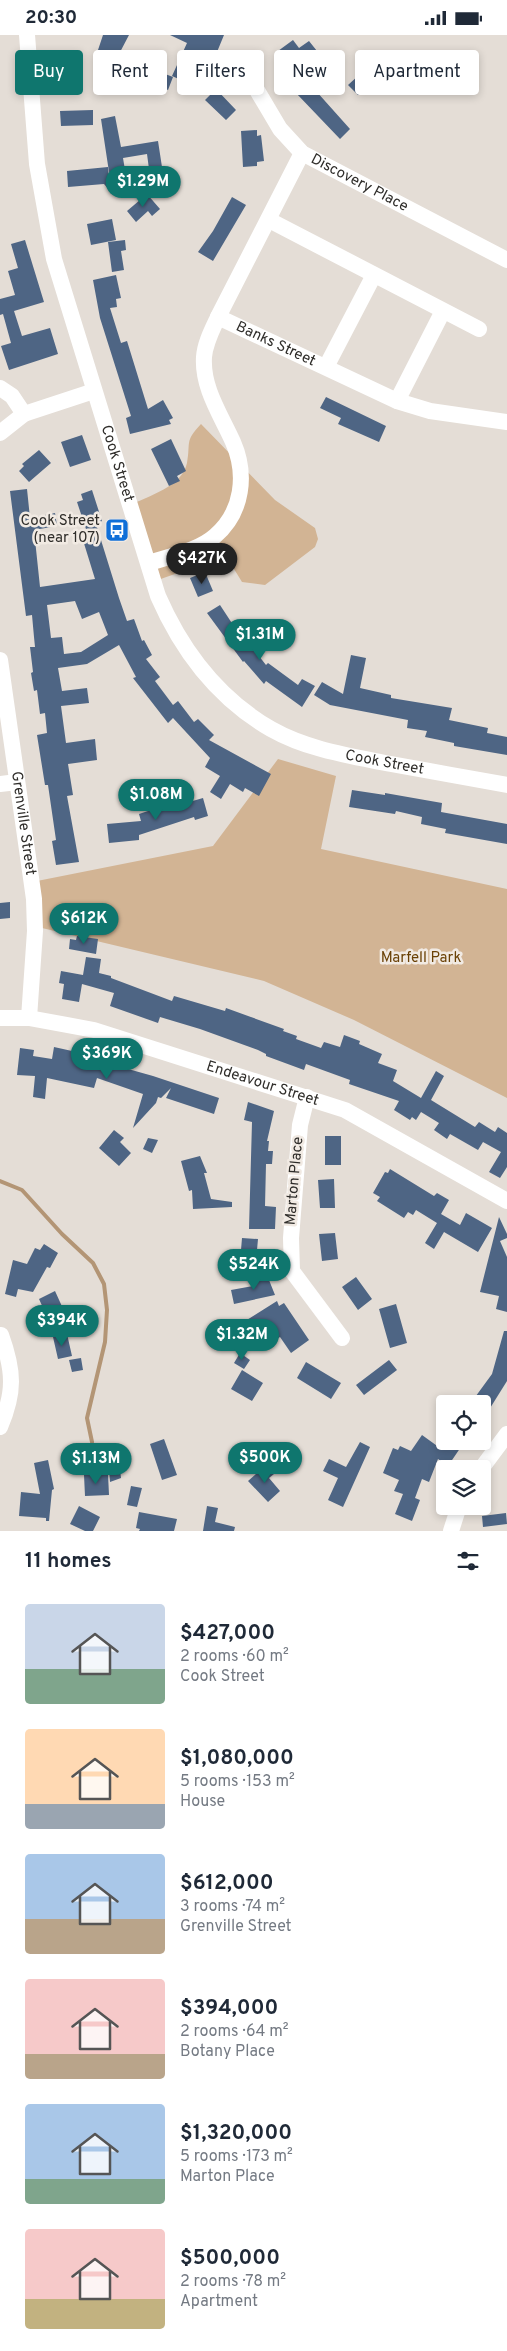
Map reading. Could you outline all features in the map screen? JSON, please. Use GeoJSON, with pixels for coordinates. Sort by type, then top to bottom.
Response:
{"type":"FeatureCollection","features":[{"type":"Feature","properties":{"kind":"street","name":"Cook Street"},"geometry":{"type":"LineString","coordinates":[[27,35],[37,164],[54,259],[158,596],[172,627],[190,655],[213,683],[242,710],[272,730],[302,743],[343,755],[507,785]]}},
{"type":"Feature","properties":{"kind":"street","name":"Discovery Place"},"geometry":{"type":"LineString","coordinates":[[260,95],[280,129],[302,153],[507,260]]}},
{"type":"Feature","properties":{"kind":"street","name":"Banks Street"},"geometry":{"type":"LineString","coordinates":[[302,153],[218,317],[397,401],[430,411],[507,422]]}},
{"type":"Feature","properties":{"kind":"street"},"geometry":{"type":"LineString","coordinates":[[269,220],[479,329]]}},
{"type":"Feature","properties":{"kind":"street"},"geometry":{"type":"LineString","coordinates":[[326,367],[374,275]]}},
{"type":"Feature","properties":{"kind":"street"},"geometry":{"type":"LineString","coordinates":[[397,401],[443,311]]}},
{"type":"Feature","properties":{"kind":"street"},"geometry":{"type":"LineString","coordinates":[[149,563],[195,547],[215,536],[232,517],[239,500],[242,481],[240,461],[210,392],[205,374],[206,345],[218,317]]}},
{"type":"Feature","properties":{"kind":"street"},"geometry":{"type":"LineString","coordinates":[[0,388],[12,396],[24,414]]}},
{"type":"Feature","properties":{"kind":"street"},"geometry":{"type":"LineString","coordinates":[[0,433],[24,414],[94,391]]}},
{"type":"Feature","properties":{"kind":"street","name":"Grenville Street"},"geometry":{"type":"LineString","coordinates":[[0,659],[34,899],[35,931],[29,1018]]}},
{"type":"Feature","properties":{"kind":"street"},"geometry":{"type":"LineString","coordinates":[[0,784],[16,782]]}},
{"type":"Feature","properties":{"kind":"street","name":"Endeavour Street"},"geometry":{"type":"LineString","coordinates":[[0,1018],[29,1018],[94,1030],[345,1110],[507,1201]]}},
{"type":"Feature","properties":{"kind":"street","name":"Marton Place"},"geometry":{"type":"LineString","coordinates":[[308,1097],[300,1125],[290,1238],[292,1271],[342,1339]]}},
{"type":"Feature","properties":{"kind":"street"},"geometry":{"type":"LineString","coordinates":[[0,1427],[8,1408],[12,1385],[10,1361],[1,1335]]}},
{"type":"Feature","properties":{"kind":"street"},"geometry":{"type":"LineString","coordinates":[[488,1460],[507,1434]]}},
{"type":"Feature","properties":{"kind":"street"},"geometry":{"type":"LineString","coordinates":[[452,1531],[456,1515]]}},
{"type":"Feature","properties":{"kind":"green space"},"geometry":{"type":"Polygon","coordinates":[[[201,424],[275,500],[315,528],[318,539],[315,547],[265,585],[242,582],[226,556],[155,581],[128,506],[163,490],[178,478],[184,471],[187,463],[190,439],[201,424]]]}},
{"type":"Feature","properties":{"kind":"green space","name":"Marfell Park"},"geometry":{"type":"Polygon","coordinates":[[[278,759],[336,776],[321,849],[507,889],[507,1098],[354,1020],[264,981],[42,928],[37,881],[213,846],[278,759]]]}},
{"type":"Feature","properties":{"kind":"building"},"geometry":{"type":"Polygon","coordinates":[[[103,35],[129,35],[121,50],[98,50],[103,35]]]}},
{"type":"Feature","properties":{"kind":"building"},"geometry":{"type":"Polygon","coordinates":[[[170,35],[224,35],[218,50],[184,50],[187,43],[170,35]]]}},
{"type":"Feature","properties":{"kind":"building"},"geometry":{"type":"Polygon","coordinates":[[[293,40],[299,48],[309,41],[316,50],[279,50],[293,40]]]}},
{"type":"Feature","properties":{"kind":"building"},"geometry":{"type":"Polygon","coordinates":[[[177,65],[177,78],[172,76],[177,65]]]}},
{"type":"Feature","properties":{"kind":"building"},"geometry":{"type":"Polygon","coordinates":[[[167,75],[173,77],[167,90],[167,75]]]}},
{"type":"Feature","properties":{"kind":"building"},"geometry":{"type":"Polygon","coordinates":[[[355,79],[355,92],[348,85],[355,79]]]}},
{"type":"Feature","properties":{"kind":"building"},"geometry":{"type":"Polygon","coordinates":[[[210,95],[222,95],[236,110],[226,120],[205,100],[210,95]]]}},
{"type":"Feature","properties":{"kind":"building"},"geometry":{"type":"Polygon","coordinates":[[[298,95],[320,95],[350,129],[340,139],[298,95]]]}},
{"type":"Feature","properties":{"kind":"building"},"geometry":{"type":"Polygon","coordinates":[[[93,110],[93,125],[61,126],[60,111],[93,110]]]}},
{"type":"Feature","properties":{"kind":"building"},"geometry":{"type":"Polygon","coordinates":[[[115,116],[121,147],[158,141],[162,167],[149,169],[147,154],[123,158],[125,170],[109,172],[101,119],[115,116]]]}},
{"type":"Feature","properties":{"kind":"building"},"geometry":{"type":"Polygon","coordinates":[[[257,130],[257,136],[261,135],[264,161],[257,162],[257,166],[243,167],[241,131],[257,130]]]}},
{"type":"Feature","properties":{"kind":"building"},"geometry":{"type":"Polygon","coordinates":[[[108,167],[110,191],[104,184],[68,187],[67,171],[108,167]]]}},
{"type":"Feature","properties":{"kind":"building"},"geometry":{"type":"Polygon","coordinates":[[[147,194],[160,209],[152,216],[148,211],[136,222],[127,211],[147,194]]]}},
{"type":"Feature","properties":{"kind":"building"},"geometry":{"type":"Polygon","coordinates":[[[232,197],[246,205],[213,261],[198,252],[213,231],[232,197]]]}},
{"type":"Feature","properties":{"kind":"building"},"geometry":{"type":"Polygon","coordinates":[[[112,219],[116,240],[91,245],[87,224],[112,219]]]}},
{"type":"Feature","properties":{"kind":"building"},"geometry":{"type":"Polygon","coordinates":[[[25,240],[44,302],[14,311],[22,336],[50,328],[58,354],[9,370],[1,346],[11,343],[3,314],[0,315],[0,299],[15,295],[8,271],[18,268],[11,244],[25,240]]]}},
{"type":"Feature","properties":{"kind":"building"},"geometry":{"type":"Polygon","coordinates":[[[125,240],[126,250],[121,251],[124,270],[112,272],[108,242],[125,240]]]}},
{"type":"Feature","properties":{"kind":"building"},"geometry":{"type":"Polygon","coordinates":[[[116,275],[121,298],[116,299],[117,307],[110,308],[121,343],[127,341],[148,409],[163,400],[173,418],[169,420],[171,424],[130,434],[126,418],[131,416],[100,318],[93,280],[116,275]]]}},
{"type":"Feature","properties":{"kind":"building"},"geometry":{"type":"Polygon","coordinates":[[[326,397],[386,426],[379,442],[338,424],[341,418],[320,408],[326,397]]]}},
{"type":"Feature","properties":{"kind":"building"},"geometry":{"type":"Polygon","coordinates":[[[82,435],[91,460],[70,467],[61,442],[82,435]]]}},
{"type":"Feature","properties":{"kind":"building"},"geometry":{"type":"Polygon","coordinates":[[[171,439],[186,471],[177,476],[180,481],[169,486],[151,449],[171,439]]]}},
{"type":"Feature","properties":{"kind":"building"},"geometry":{"type":"Polygon","coordinates":[[[39,450],[51,463],[29,482],[19,471],[24,466],[22,464],[39,450]]]}},
{"type":"Feature","properties":{"kind":"building"},"geometry":{"type":"Polygon","coordinates":[[[27,489],[30,518],[55,513],[57,526],[34,530],[40,587],[95,579],[82,537],[88,535],[77,502],[83,500],[81,494],[92,490],[102,521],[96,524],[119,598],[127,621],[134,619],[142,641],[144,640],[152,655],[146,659],[160,677],[155,681],[173,705],[178,701],[194,722],[198,719],[214,735],[209,740],[271,774],[259,796],[245,788],[243,792],[230,784],[221,799],[210,792],[220,776],[205,767],[210,758],[173,718],[168,723],[133,678],[136,677],[119,645],[87,664],[58,668],[62,691],[87,688],[89,703],[61,706],[66,743],[95,739],[97,760],[68,764],[73,795],[67,796],[79,862],[56,865],[52,841],[56,840],[48,785],[45,785],[37,735],[47,733],[45,713],[40,714],[37,690],[34,691],[31,673],[33,672],[30,647],[35,647],[32,615],[26,616],[10,491],[27,489]],[[75,601],[47,605],[51,638],[62,637],[64,654],[81,652],[108,635],[99,612],[82,619],[75,601]]]}},
{"type":"Feature","properties":{"kind":"building"},"geometry":{"type":"Polygon","coordinates":[[[205,572],[213,591],[198,597],[190,578],[205,572]]]}},
{"type":"Feature","properties":{"kind":"building"},"geometry":{"type":"Polygon","coordinates":[[[220,605],[241,637],[243,636],[266,665],[268,663],[298,685],[302,679],[315,686],[302,707],[266,681],[264,684],[243,662],[207,613],[220,605]]]}},
{"type":"Feature","properties":{"kind":"building"},"geometry":{"type":"Polygon","coordinates":[[[351,655],[366,658],[360,688],[391,695],[391,698],[452,708],[449,720],[488,728],[487,733],[507,737],[507,755],[454,746],[454,743],[425,737],[427,731],[407,728],[408,720],[330,705],[314,695],[322,682],[343,694],[351,655]]]}},
{"type":"Feature","properties":{"kind":"building"},"geometry":{"type":"Polygon","coordinates":[[[352,790],[385,795],[385,793],[442,803],[441,812],[507,824],[507,844],[445,833],[446,829],[421,824],[422,817],[396,811],[395,814],[349,807],[352,790]]]}},
{"type":"Feature","properties":{"kind":"building"},"geometry":{"type":"Polygon","coordinates":[[[203,798],[208,816],[195,820],[194,817],[139,835],[139,840],[109,843],[107,824],[141,821],[139,814],[163,806],[165,809],[203,798]]]}},
{"type":"Feature","properties":{"kind":"building"},"geometry":{"type":"Polygon","coordinates":[[[10,902],[10,918],[0,919],[0,903],[10,902]]]}},
{"type":"Feature","properties":{"kind":"building"},"geometry":{"type":"Polygon","coordinates":[[[77,936],[98,939],[96,954],[69,949],[70,939],[76,940],[77,936]]]}},
{"type":"Feature","properties":{"kind":"building"},"geometry":{"type":"Polygon","coordinates":[[[86,957],[101,959],[99,973],[111,976],[111,978],[172,1001],[174,996],[225,1011],[226,1008],[284,1029],[283,1031],[297,1036],[296,1039],[321,1048],[324,1042],[340,1047],[344,1035],[360,1041],[359,1044],[382,1054],[378,1063],[397,1070],[393,1081],[421,1098],[436,1071],[444,1076],[431,1100],[475,1127],[479,1122],[495,1132],[498,1127],[507,1133],[507,1167],[500,1178],[489,1172],[501,1152],[483,1142],[478,1150],[450,1134],[447,1139],[434,1130],[439,1123],[421,1112],[416,1120],[412,1117],[410,1120],[394,1110],[399,1101],[349,1084],[350,1080],[306,1064],[304,1070],[266,1056],[266,1054],[258,1050],[200,1029],[160,1017],[158,1023],[110,1006],[114,993],[82,984],[79,1002],[62,999],[64,984],[59,983],[61,971],[83,975],[86,957]]]}},
{"type":"Feature","properties":{"kind":"building"},"geometry":{"type":"Polygon","coordinates":[[[54,1047],[153,1076],[219,1098],[214,1114],[166,1098],[171,1088],[161,1098],[158,1097],[156,1103],[133,1128],[143,1094],[97,1078],[94,1088],[47,1078],[45,1099],[33,1097],[35,1076],[17,1075],[20,1048],[34,1050],[33,1056],[52,1059],[54,1047]]]}},
{"type":"Feature","properties":{"kind":"building"},"geometry":{"type":"Polygon","coordinates":[[[248,1102],[274,1111],[267,1141],[269,1141],[268,1151],[273,1151],[272,1164],[266,1164],[265,1206],[276,1207],[275,1229],[249,1229],[252,1122],[244,1120],[248,1102]]]}},
{"type":"Feature","properties":{"kind":"building"},"geometry":{"type":"Polygon","coordinates":[[[114,1130],[124,1138],[120,1142],[131,1153],[119,1166],[99,1148],[114,1130]]]}},
{"type":"Feature","properties":{"kind":"building"},"geometry":{"type":"Polygon","coordinates":[[[325,1136],[341,1136],[341,1165],[325,1165],[325,1136]]]}},
{"type":"Feature","properties":{"kind":"building"},"geometry":{"type":"Polygon","coordinates":[[[148,1138],[158,1140],[152,1153],[143,1149],[148,1138]]]}},
{"type":"Feature","properties":{"kind":"building"},"geometry":{"type":"Polygon","coordinates":[[[200,1156],[207,1173],[204,1173],[211,1199],[232,1202],[232,1207],[193,1209],[192,1190],[189,1191],[181,1161],[200,1156]]]}},
{"type":"Feature","properties":{"kind":"building"},"geometry":{"type":"Polygon","coordinates":[[[390,1169],[434,1196],[437,1193],[449,1200],[441,1214],[460,1225],[466,1213],[492,1228],[478,1252],[444,1232],[434,1249],[425,1243],[437,1223],[416,1210],[413,1215],[408,1212],[404,1218],[377,1201],[380,1197],[373,1193],[385,1172],[388,1173],[390,1169]]]}},
{"type":"Feature","properties":{"kind":"building"},"geometry":{"type":"Polygon","coordinates":[[[334,1179],[335,1208],[320,1208],[318,1180],[334,1179]]]}},
{"type":"Feature","properties":{"kind":"building"},"geometry":{"type":"Polygon","coordinates":[[[499,1217],[507,1234],[507,1238],[500,1241],[507,1257],[507,1312],[496,1309],[499,1296],[480,1292],[499,1217]]]}},
{"type":"Feature","properties":{"kind":"building"},"geometry":{"type":"Polygon","coordinates":[[[335,1233],[338,1259],[322,1261],[319,1234],[335,1233]]]}},
{"type":"Feature","properties":{"kind":"building"},"geometry":{"type":"Polygon","coordinates":[[[242,1238],[258,1239],[257,1250],[264,1250],[263,1262],[236,1261],[237,1250],[241,1250],[242,1238]]]}},
{"type":"Feature","properties":{"kind":"building"},"geometry":{"type":"Polygon","coordinates":[[[44,1244],[58,1253],[50,1268],[47,1267],[33,1292],[18,1289],[16,1297],[5,1294],[13,1260],[27,1264],[35,1248],[40,1250],[44,1244]]]}},
{"type":"Feature","properties":{"kind":"building"},"geometry":{"type":"Polygon","coordinates":[[[267,1275],[275,1295],[234,1304],[231,1290],[253,1286],[251,1281],[267,1275]]]}},
{"type":"Feature","properties":{"kind":"building"},"geometry":{"type":"Polygon","coordinates":[[[356,1277],[372,1299],[358,1310],[342,1287],[356,1277]]]}},
{"type":"Feature","properties":{"kind":"building"},"geometry":{"type":"Polygon","coordinates":[[[55,1291],[65,1313],[49,1321],[39,1299],[55,1291]]]}},
{"type":"Feature","properties":{"kind":"building"},"geometry":{"type":"Polygon","coordinates":[[[277,1301],[279,1306],[284,1303],[309,1340],[291,1353],[280,1337],[275,1340],[264,1324],[249,1334],[242,1323],[277,1301]]]}},
{"type":"Feature","properties":{"kind":"building"},"geometry":{"type":"Polygon","coordinates":[[[396,1304],[407,1343],[390,1348],[379,1309],[396,1304]]]}},
{"type":"Feature","properties":{"kind":"building"},"geometry":{"type":"Polygon","coordinates":[[[504,1331],[507,1331],[507,1381],[491,1407],[491,1395],[477,1395],[492,1374],[504,1331]]]}},
{"type":"Feature","properties":{"kind":"building"},"geometry":{"type":"Polygon","coordinates":[[[67,1334],[72,1356],[58,1359],[53,1337],[67,1334]]]}},
{"type":"Feature","properties":{"kind":"building"},"geometry":{"type":"Polygon","coordinates":[[[240,1353],[250,1360],[244,1369],[234,1363],[240,1353]]]}},
{"type":"Feature","properties":{"kind":"building"},"geometry":{"type":"Polygon","coordinates":[[[81,1358],[83,1370],[72,1372],[69,1360],[81,1358]]]}},
{"type":"Feature","properties":{"kind":"building"},"geometry":{"type":"Polygon","coordinates":[[[389,1360],[397,1370],[364,1395],[356,1385],[389,1360]]]}},
{"type":"Feature","properties":{"kind":"building"},"geometry":{"type":"Polygon","coordinates":[[[306,1362],[341,1383],[331,1399],[297,1378],[306,1362]]]}},
{"type":"Feature","properties":{"kind":"building"},"geometry":{"type":"Polygon","coordinates":[[[242,1370],[263,1383],[252,1401],[231,1389],[242,1370]]]}},
{"type":"Feature","properties":{"kind":"building"},"geometry":{"type":"Polygon","coordinates":[[[422,1435],[436,1445],[436,1450],[459,1450],[452,1460],[436,1460],[429,1482],[422,1479],[415,1498],[420,1500],[412,1521],[395,1514],[403,1494],[394,1491],[399,1480],[383,1473],[393,1448],[398,1450],[400,1446],[411,1451],[422,1435]]]}},
{"type":"Feature","properties":{"kind":"building"},"geometry":{"type":"Polygon","coordinates":[[[164,1439],[177,1475],[162,1480],[150,1444],[164,1439]]]}},
{"type":"Feature","properties":{"kind":"building"},"geometry":{"type":"Polygon","coordinates":[[[360,1442],[370,1447],[343,1507],[328,1500],[338,1478],[323,1471],[329,1459],[346,1467],[360,1442]]]}},
{"type":"Feature","properties":{"kind":"building"},"geometry":{"type":"Polygon","coordinates":[[[48,1460],[54,1489],[52,1490],[49,1521],[46,1521],[46,1518],[19,1516],[21,1492],[40,1494],[34,1463],[48,1460]]]}},
{"type":"Feature","properties":{"kind":"building"},"geometry":{"type":"Polygon","coordinates":[[[266,1465],[274,1474],[269,1478],[280,1491],[268,1502],[248,1481],[266,1465]]]}},
{"type":"Feature","properties":{"kind":"building"},"geometry":{"type":"Polygon","coordinates":[[[109,1469],[120,1469],[121,1478],[110,1482],[109,1469]]]}},
{"type":"Feature","properties":{"kind":"building"},"geometry":{"type":"Polygon","coordinates":[[[108,1474],[109,1495],[85,1496],[84,1475],[108,1474]]]}},
{"type":"Feature","properties":{"kind":"building"},"geometry":{"type":"Polygon","coordinates":[[[131,1486],[142,1488],[137,1507],[127,1505],[131,1486]]]}},
{"type":"Feature","properties":{"kind":"building"},"geometry":{"type":"Polygon","coordinates":[[[79,1506],[100,1517],[93,1531],[85,1531],[70,1524],[79,1506]]]}},
{"type":"Feature","properties":{"kind":"building"},"geometry":{"type":"Polygon","coordinates":[[[207,1506],[218,1508],[215,1522],[235,1527],[234,1531],[203,1531],[207,1506]]]}},
{"type":"Feature","properties":{"kind":"building"},"geometry":{"type":"Polygon","coordinates":[[[139,1512],[177,1519],[174,1531],[139,1531],[140,1529],[136,1528],[139,1512]]]}},
{"type":"Feature","properties":{"kind":"building"},"geometry":{"type":"Polygon","coordinates":[[[506,1513],[507,1524],[483,1527],[482,1516],[506,1513]]]}},
{"type":"Feature","properties":{"kind":"waterway"},"geometry":{"type":"LineString","coordinates":[[0,1181],[22,1190],[62,1234],[93,1263],[104,1284],[107,1310],[105,1342],[87,1418],[92,1442]]}},
{"type":"Feature","properties":{"kind":"place","name":"Cook Street (near 107)"},"geometry":{"type":"Point","coordinates":[117,530]}}]}
